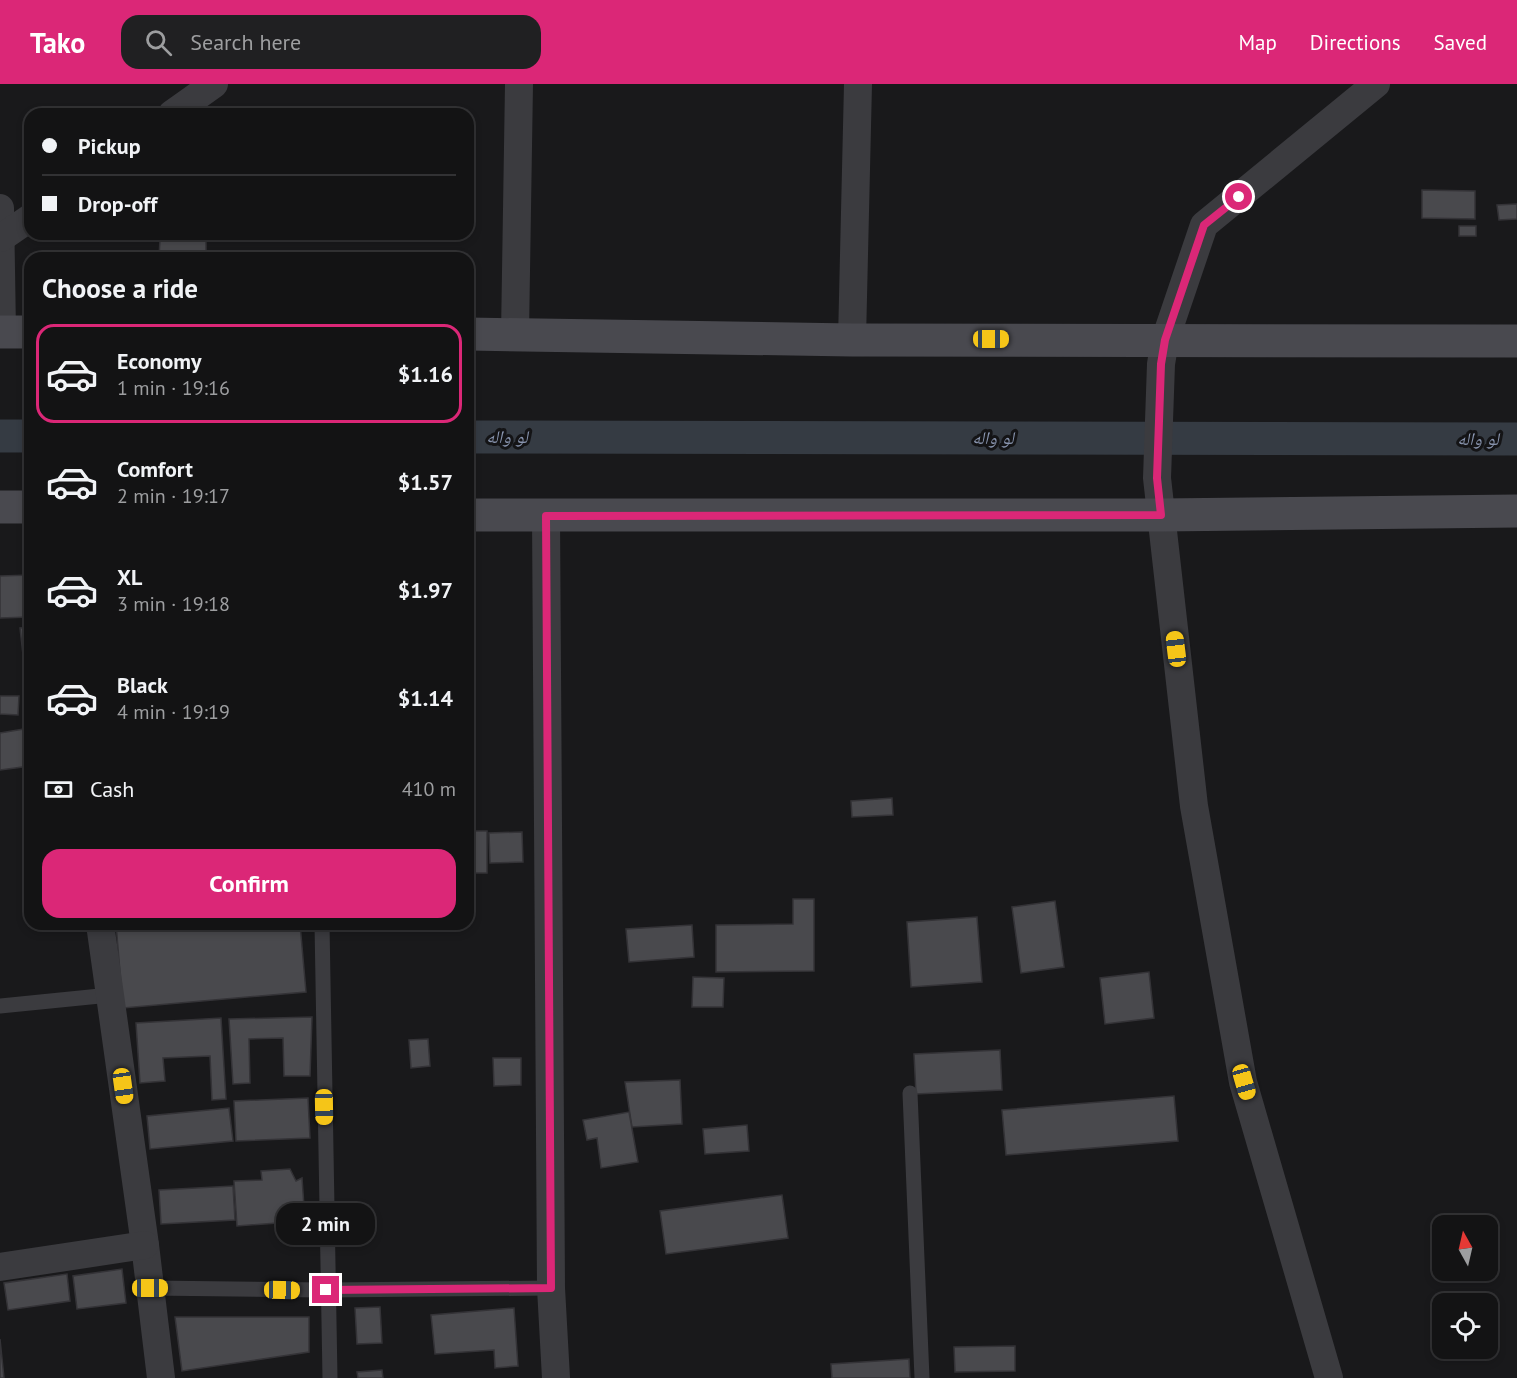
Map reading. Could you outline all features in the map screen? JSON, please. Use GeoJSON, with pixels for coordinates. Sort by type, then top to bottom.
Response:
{"type":"FeatureCollection","features":[{"type":"Feature","properties":{"kind":"street"},"geometry":{"type":"LineString","coordinates":[[180,108],[214,84]]}},
{"type":"Feature","properties":{"kind":"street"},"geometry":{"type":"LineString","coordinates":[[515,334],[519,84]]}},
{"type":"Feature","properties":{"kind":"street"},"geometry":{"type":"LineString","coordinates":[[852,340],[858,84]]}},
{"type":"Feature","properties":{"kind":"street"},"geometry":{"type":"LineString","coordinates":[[1329,1378],[1244,1082],[1194,806],[1157,478],[1163,352],[1204,225],[1376,84]]}},
{"type":"Feature","properties":{"kind":"street"},"geometry":{"type":"LineString","coordinates":[[0,208],[11,332]]}},
{"type":"Feature","properties":{"kind":"street"},"geometry":{"type":"LineString","coordinates":[[1,238],[24,222]]}},
{"type":"Feature","properties":{"kind":"street"},"geometry":{"type":"LineString","coordinates":[[474,334],[852,340],[1163,352],[1517,341]]}},
{"type":"Feature","properties":{"kind":"street"},"geometry":{"type":"LineString","coordinates":[[0,507],[24,507]]}},
{"type":"Feature","properties":{"kind":"street"},"geometry":{"type":"LineString","coordinates":[[474,515],[1161,515],[1517,511]]}},
{"type":"Feature","properties":{"kind":"street"},"geometry":{"type":"LineString","coordinates":[[546,516],[551,1288],[556,1378]]}},
{"type":"Feature","properties":{"kind":"street"},"geometry":{"type":"LineString","coordinates":[[101,930],[145,1245],[161,1378]]}},
{"type":"Feature","properties":{"kind":"street"},"geometry":{"type":"LineString","coordinates":[[0,1267],[145,1245]]}},
{"type":"Feature","properties":{"kind":"lane"},"geometry":{"type":"LineString","coordinates":[[322,930],[326,1290],[330,1378]]}},
{"type":"Feature","properties":{"kind":"lane"},"geometry":{"type":"LineString","coordinates":[[0,1006],[110,996]]}},
{"type":"Feature","properties":{"kind":"lane"},"geometry":{"type":"LineString","coordinates":[[910,1093],[922,1378]]}},
{"type":"Feature","properties":{"kind":"lane"},"geometry":{"type":"LineString","coordinates":[[150,1288],[326,1290],[551,1288]]}},
{"type":"Feature","properties":{"kind":"building"},"geometry":{"type":"Polygon","coordinates":[[[1422,190],[1475,191],[1475,219],[1422,218],[1422,190]]]}},
{"type":"Feature","properties":{"kind":"building"},"geometry":{"type":"Polygon","coordinates":[[[1517,204],[1517,219],[1499,220],[1497,205],[1517,204]]]}},
{"type":"Feature","properties":{"kind":"building"},"geometry":{"type":"Polygon","coordinates":[[[1459,226],[1476,226],[1476,236],[1459,236],[1459,226]]]}},
{"type":"Feature","properties":{"kind":"building"},"geometry":{"type":"Polygon","coordinates":[[[160,240],[206,241],[206,252],[159,252],[160,240]]]}},
{"type":"Feature","properties":{"kind":"building"},"geometry":{"type":"Polygon","coordinates":[[[24,575],[24,617],[0,618],[0,576],[24,575]]]}},
{"type":"Feature","properties":{"kind":"building"},"geometry":{"type":"Polygon","coordinates":[[[20,628],[24,628],[24,664],[20,628]]]}},
{"type":"Feature","properties":{"kind":"building"},"geometry":{"type":"Polygon","coordinates":[[[0,696],[19,696],[18,715],[0,714],[0,696]]]}},
{"type":"Feature","properties":{"kind":"building"},"geometry":{"type":"Polygon","coordinates":[[[24,729],[24,767],[0,770],[0,733],[24,729]]]}},
{"type":"Feature","properties":{"kind":"building"},"geometry":{"type":"Polygon","coordinates":[[[892,798],[893,815],[852,817],[851,801],[892,798]]]}},
{"type":"Feature","properties":{"kind":"building"},"geometry":{"type":"Polygon","coordinates":[[[474,831],[487,831],[487,873],[474,873],[474,831]]]}},
{"type":"Feature","properties":{"kind":"building"},"geometry":{"type":"Polygon","coordinates":[[[522,832],[523,862],[490,863],[489,833],[522,832]]]}},
{"type":"Feature","properties":{"kind":"building"},"geometry":{"type":"Polygon","coordinates":[[[793,899],[814,899],[814,971],[716,972],[716,925],[793,924],[793,899]]]}},
{"type":"Feature","properties":{"kind":"building"},"geometry":{"type":"Polygon","coordinates":[[[1055,901],[1064,967],[1021,973],[1012,907],[1055,901]]]}},
{"type":"Feature","properties":{"kind":"building"},"geometry":{"type":"Polygon","coordinates":[[[977,917],[982,982],[911,987],[907,922],[977,917]]]}},
{"type":"Feature","properties":{"kind":"building"},"geometry":{"type":"Polygon","coordinates":[[[692,925],[694,957],[629,962],[626,929],[692,925]]]}},
{"type":"Feature","properties":{"kind":"building"},"geometry":{"type":"Polygon","coordinates":[[[116,930],[301,930],[306,992],[123,1008],[116,930]]]}},
{"type":"Feature","properties":{"kind":"building"},"geometry":{"type":"Polygon","coordinates":[[[1149,972],[1154,1018],[1105,1024],[1100,978],[1149,972]]]}},
{"type":"Feature","properties":{"kind":"building"},"geometry":{"type":"Polygon","coordinates":[[[693,977],[724,978],[723,1007],[692,1007],[693,977]]]}},
{"type":"Feature","properties":{"kind":"building"},"geometry":{"type":"Polygon","coordinates":[[[312,1017],[310,1076],[284,1076],[283,1038],[249,1039],[250,1083],[233,1084],[229,1019],[312,1017]]]}},
{"type":"Feature","properties":{"kind":"building"},"geometry":{"type":"Polygon","coordinates":[[[221,1018],[226,1099],[212,1100],[210,1056],[163,1058],[165,1081],[140,1083],[136,1023],[221,1018]]]}},
{"type":"Feature","properties":{"kind":"building"},"geometry":{"type":"Polygon","coordinates":[[[428,1039],[430,1066],[411,1068],[409,1040],[428,1039]]]}},
{"type":"Feature","properties":{"kind":"building"},"geometry":{"type":"Polygon","coordinates":[[[1000,1050],[1002,1090],[916,1094],[914,1054],[1000,1050]]]}},
{"type":"Feature","properties":{"kind":"building"},"geometry":{"type":"Polygon","coordinates":[[[493,1058],[521,1058],[521,1085],[494,1086],[493,1058]]]}},
{"type":"Feature","properties":{"kind":"building"},"geometry":{"type":"Polygon","coordinates":[[[680,1080],[682,1124],[632,1127],[625,1082],[680,1080]]]}},
{"type":"Feature","properties":{"kind":"building"},"geometry":{"type":"Polygon","coordinates":[[[1174,1096],[1178,1141],[1006,1155],[1002,1110],[1174,1096]]]}},
{"type":"Feature","properties":{"kind":"building"},"geometry":{"type":"Polygon","coordinates":[[[308,1098],[310,1138],[236,1141],[234,1101],[308,1098]]]}},
{"type":"Feature","properties":{"kind":"building"},"geometry":{"type":"Polygon","coordinates":[[[229,1108],[233,1141],[150,1149],[147,1116],[229,1108]]]}},
{"type":"Feature","properties":{"kind":"building"},"geometry":{"type":"Polygon","coordinates":[[[629,1112],[638,1162],[601,1168],[597,1138],[587,1140],[583,1120],[629,1112]]]}},
{"type":"Feature","properties":{"kind":"building"},"geometry":{"type":"Polygon","coordinates":[[[747,1125],[749,1151],[705,1154],[703,1129],[747,1125]]]}},
{"type":"Feature","properties":{"kind":"building"},"geometry":{"type":"Polygon","coordinates":[[[290,1169],[296,1181],[302,1178],[305,1221],[237,1226],[234,1181],[262,1180],[261,1171],[290,1169]]]}},
{"type":"Feature","properties":{"kind":"building"},"geometry":{"type":"Polygon","coordinates":[[[233,1186],[235,1220],[161,1224],[159,1190],[233,1186]]]}},
{"type":"Feature","properties":{"kind":"building"},"geometry":{"type":"Polygon","coordinates":[[[782,1195],[788,1238],[666,1254],[660,1211],[782,1195]]]}},
{"type":"Feature","properties":{"kind":"building"},"geometry":{"type":"Polygon","coordinates":[[[122,1269],[126,1303],[77,1309],[73,1276],[122,1269]]]}},
{"type":"Feature","properties":{"kind":"building"},"geometry":{"type":"Polygon","coordinates":[[[67,1274],[70,1301],[8,1310],[4,1283],[67,1274]]]}},
{"type":"Feature","properties":{"kind":"building"},"geometry":{"type":"Polygon","coordinates":[[[380,1307],[382,1343],[357,1344],[355,1308],[380,1307]]]}},
{"type":"Feature","properties":{"kind":"building"},"geometry":{"type":"Polygon","coordinates":[[[514,1308],[518,1366],[495,1368],[494,1350],[435,1354],[431,1315],[514,1308]]]}},
{"type":"Feature","properties":{"kind":"building"},"geometry":{"type":"Polygon","coordinates":[[[175,1317],[309,1317],[309,1352],[182,1371],[175,1317]]]}},
{"type":"Feature","properties":{"kind":"building"},"geometry":{"type":"Polygon","coordinates":[[[0,1339],[4,1378],[0,1378],[0,1339]]]}},
{"type":"Feature","properties":{"kind":"building"},"geometry":{"type":"Polygon","coordinates":[[[1015,1346],[1015,1371],[955,1372],[954,1347],[1015,1346]]]}},
{"type":"Feature","properties":{"kind":"building"},"geometry":{"type":"Polygon","coordinates":[[[909,1359],[910,1378],[832,1378],[831,1364],[909,1359]]]}},
{"type":"Feature","properties":{"kind":"building"},"geometry":{"type":"Polygon","coordinates":[[[382,1370],[383,1378],[358,1378],[357,1372],[382,1370]]]}},
{"type":"Feature","properties":{"kind":"waterway","name":"لو واله"},"geometry":{"type":"LineString","coordinates":[[0,436],[24,436]]}},
{"type":"Feature","properties":{"kind":"waterway","name":"لو واله"},"geometry":{"type":"LineString","coordinates":[[474,437],[1517,439]]}},
{"type":"Feature","properties":{"kind":"route"},"geometry":{"type":"LineString","coordinates":[[326,1290],[551,1288],[546,516],[1161,515],[1157,478],[1161,364],[1165,340],[1204,225],[1239,197]]}}]}
